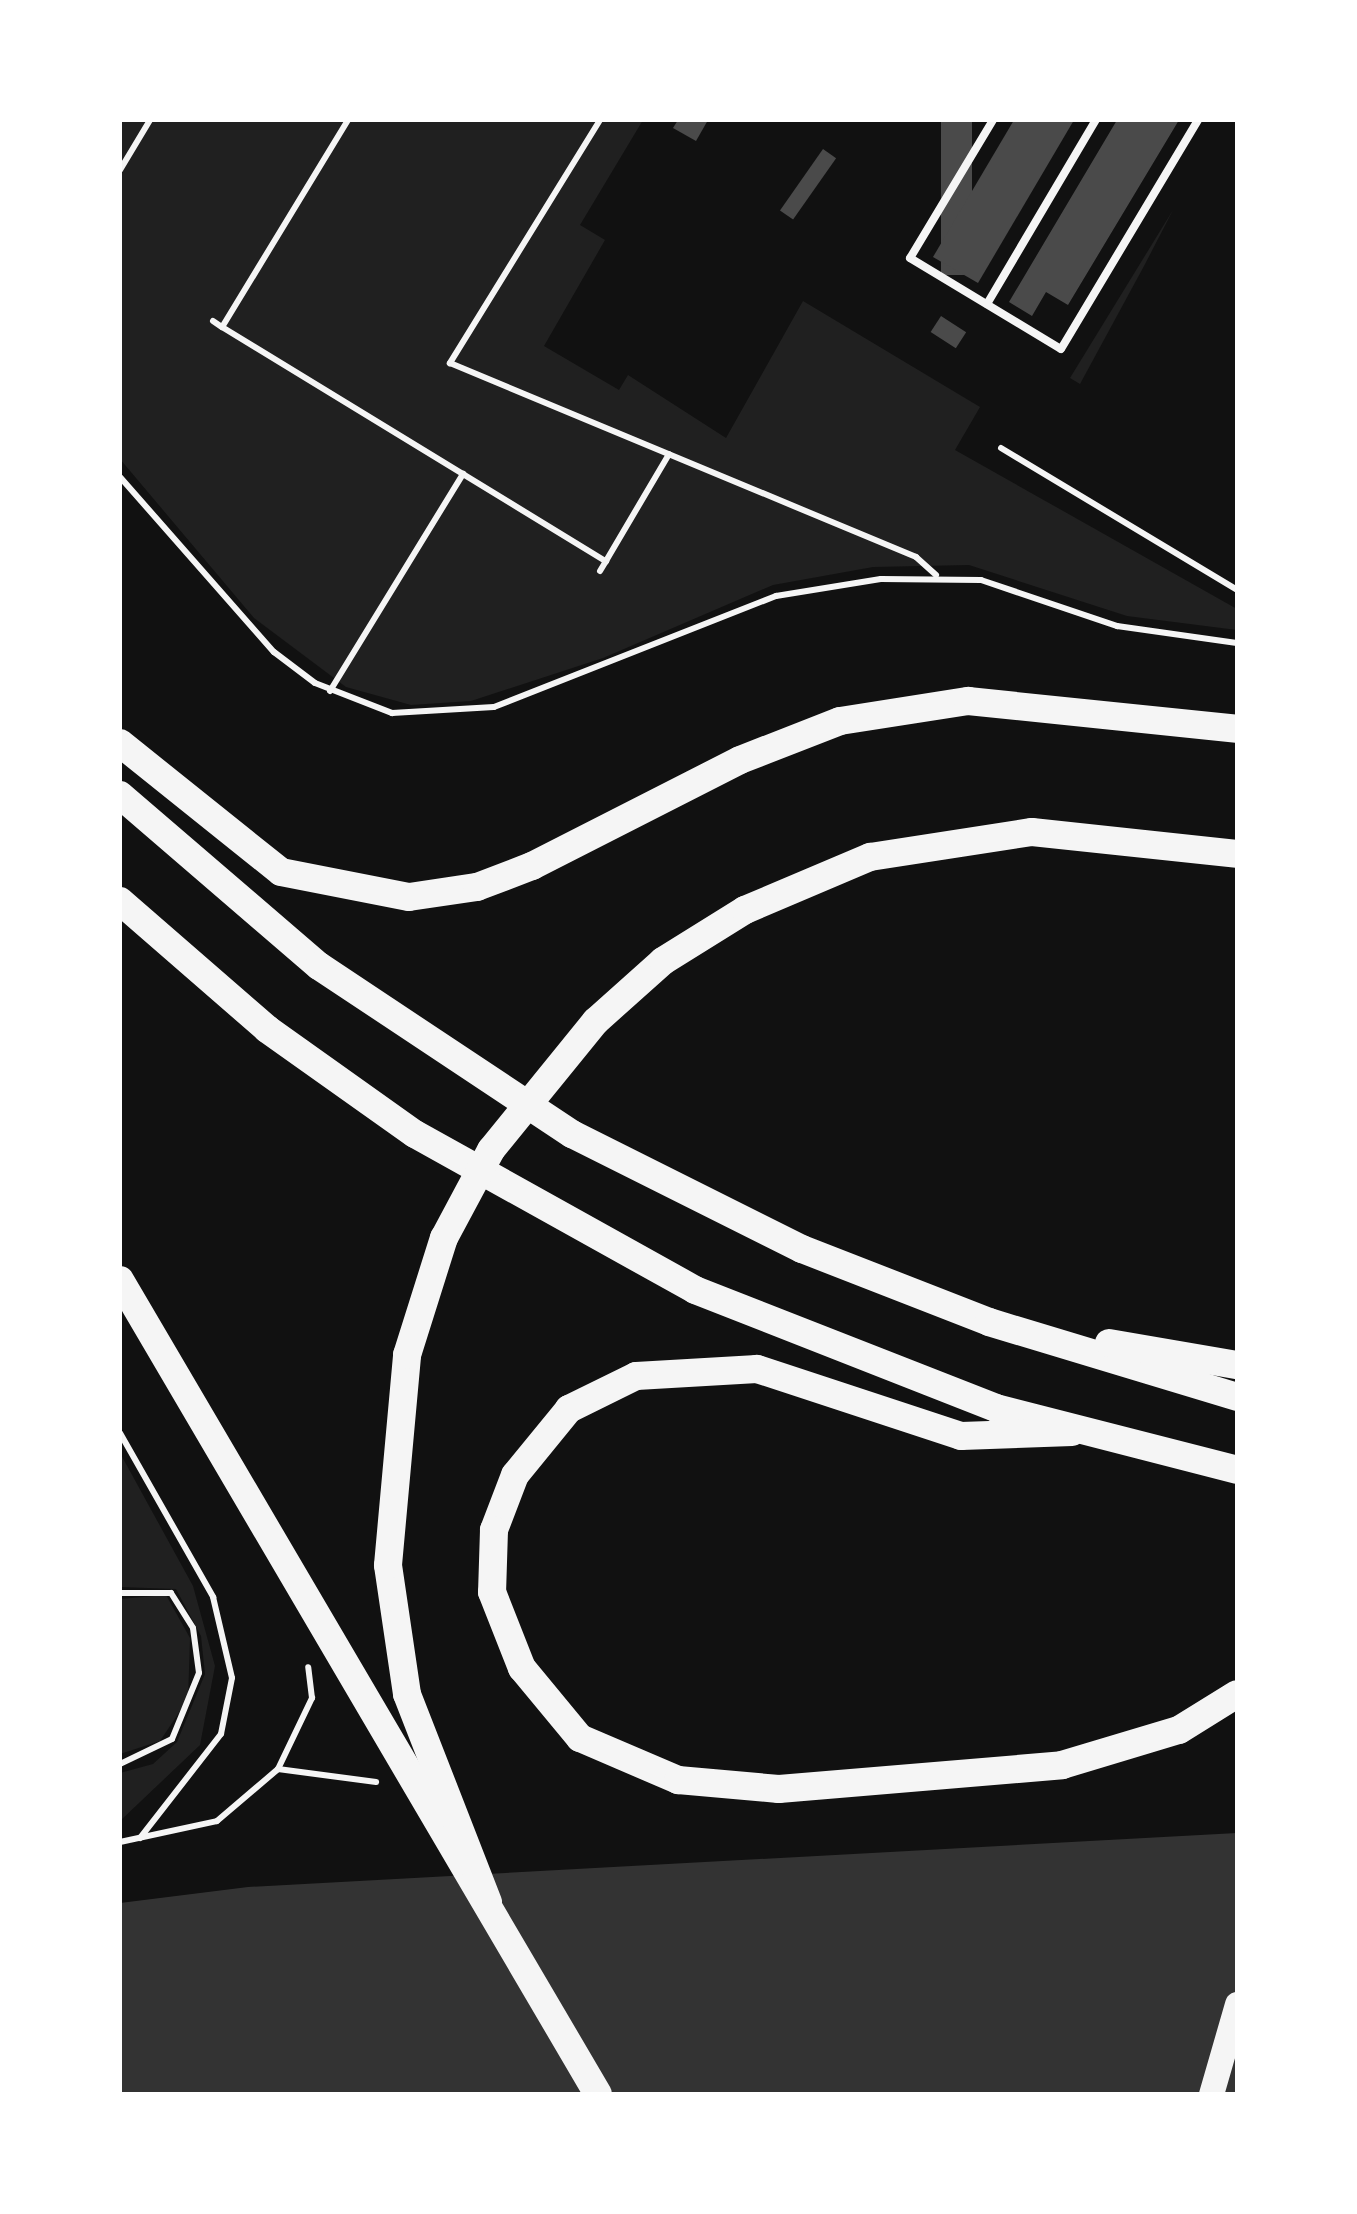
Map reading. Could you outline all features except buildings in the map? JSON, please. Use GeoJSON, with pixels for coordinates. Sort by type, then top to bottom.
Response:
{"type":"FeatureCollection","features":[{"type":"Feature","properties":{"kind":"highway"},"geometry":{"type":"LineString","coordinates":[[120,743],[282,872],[410,897],[477,887],[532,866],[740,760],[840,721],[968,702],[1237,729]]}},
{"type":"Feature","properties":{"kind":"highway"},"geometry":{"type":"LineString","coordinates":[[120,795],[319,966],[572,1134],[802,1249],[989,1322],[1237,1397]]}},
{"type":"Feature","properties":{"kind":"highway"},"geometry":{"type":"LineString","coordinates":[[488,1902],[408,1694],[388,1564],[407,1355],[444,1238],[491,1150],[596,1021],[663,961],[745,910],[870,858],[1032,832],[1237,854]]}},
{"type":"Feature","properties":{"kind":"highway"},"geometry":{"type":"LineString","coordinates":[[120,901],[268,1028],[548,1215],[850,1356],[1072,1432],[1237,1470]]}},
{"type":"Feature","properties":{"kind":"highway"},"geometry":{"type":"LineString","coordinates":[[120,1280],[425,1807],[488,1902],[598,2094]]}},
{"type":"Feature","properties":{"kind":"highway"},"geometry":{"type":"LineString","coordinates":[[989,1322],[1237,1365]]}},
{"type":"Feature","properties":{"kind":"highway"},"geometry":{"type":"LineString","coordinates":[[1072,1432],[962,1436],[757,1369],[636,1376],[570,1409],[515,1474],[494,1530],[492,1592],[522,1668],[580,1738],[678,1780],[779,1789],[1062,1764],[1180,1730],[1237,1694]]}},
{"type":"Feature","properties":{"kind":"main road"},"geometry":{"type":"LineString","coordinates":[[1211,2094],[1237,2004]]}},
{"type":"Feature","properties":{"kind":"lane"},"geometry":{"type":"LineString","coordinates":[[993,120],[910,258],[1060,349],[1198,120]]}},
{"type":"Feature","properties":{"kind":"lane"},"geometry":{"type":"LineString","coordinates":[[987,304],[1096,120]]}},
{"type":"Feature","properties":{"kind":"path"},"geometry":{"type":"LineString","coordinates":[[120,170],[150,120]]}},
{"type":"Feature","properties":{"kind":"path"},"geometry":{"type":"LineString","coordinates":[[222,327],[348,120]]}},
{"type":"Feature","properties":{"kind":"path"},"geometry":{"type":"LineString","coordinates":[[600,120],[450,362],[916,558],[937,576]]}},
{"type":"Feature","properties":{"kind":"path"},"geometry":{"type":"LineString","coordinates":[[213,321],[606,561]]}},
{"type":"Feature","properties":{"kind":"path"},"geometry":{"type":"LineString","coordinates":[[1001,448],[1237,590]]}},
{"type":"Feature","properties":{"kind":"path"},"geometry":{"type":"LineString","coordinates":[[600,571],[669,454]]}},
{"type":"Feature","properties":{"kind":"path"},"geometry":{"type":"LineString","coordinates":[[463,474],[467,489]]}},
{"type":"Feature","properties":{"kind":"path"},"geometry":{"type":"LineString","coordinates":[[330,691],[463,474]]}},
{"type":"Feature","properties":{"kind":"path"},"geometry":{"type":"LineString","coordinates":[[120,476],[242,620],[330,691],[392,714],[463,714],[593,674],[776,596],[937,576],[981,580],[1118,626],[1237,642]]}},
{"type":"Feature","properties":{"kind":"path"},"geometry":{"type":"LineString","coordinates":[[402,574],[412,579]]}},
{"type":"Feature","properties":{"kind":"path"},"geometry":{"type":"LineString","coordinates":[[120,1433],[213,1597],[232,1678],[221,1734],[140,1838]]}},
{"type":"Feature","properties":{"kind":"path"},"geometry":{"type":"LineString","coordinates":[[120,1593],[171,1592],[193,1628],[199,1673],[172,1738],[120,1764]]}},
{"type":"Feature","properties":{"kind":"path"},"geometry":{"type":"LineString","coordinates":[[120,1842],[217,1821],[278,1770],[312,1698],[307,1661]]}},
{"type":"Feature","properties":{"kind":"path"},"geometry":{"type":"LineString","coordinates":[[278,1770],[383,1782],[425,1807]]}},
{"type":"Feature","properties":{"kind":"shaded area"},"geometry":{"type":"Polygon","coordinates":[[[120,120],[643,120],[580,225],[605,240],[544,346],[619,390],[628,375],[726,438],[803,301],[980,407],[955,450],[1237,609],[1237,630],[1127,616],[969,565],[873,567],[773,585],[603,658],[471,701],[411,705],[346,687],[254,618],[120,459],[120,120]]]}},
{"type":"Feature","properties":{"kind":"shaded area"},"geometry":{"type":"Polygon","coordinates":[[[1173,210],[1144,266],[1080,384],[1070,378],[1173,210]]]}},
{"type":"Feature","properties":{"kind":"shaded area"},"geometry":{"type":"Polygon","coordinates":[[[120,1453],[193,1586],[215,1666],[200,1745],[120,1821],[120,1773],[153,1764],[177,1742],[205,1674],[201,1636],[176,1589],[120,1587],[120,1453]]]}},
{"type":"Feature","properties":{"kind":"shaded area"},"geometry":{"type":"Polygon","coordinates":[[[166,1595],[190,1638],[188,1699],[160,1741],[120,1754],[120,1599],[166,1595]]]}},
{"type":"Feature","properties":{"kind":"shaded area"},"geometry":{"type":"Polygon","coordinates":[[[1237,1833],[1237,2094],[120,2094],[120,1903],[248,1887],[1237,1833]]]}}]}
